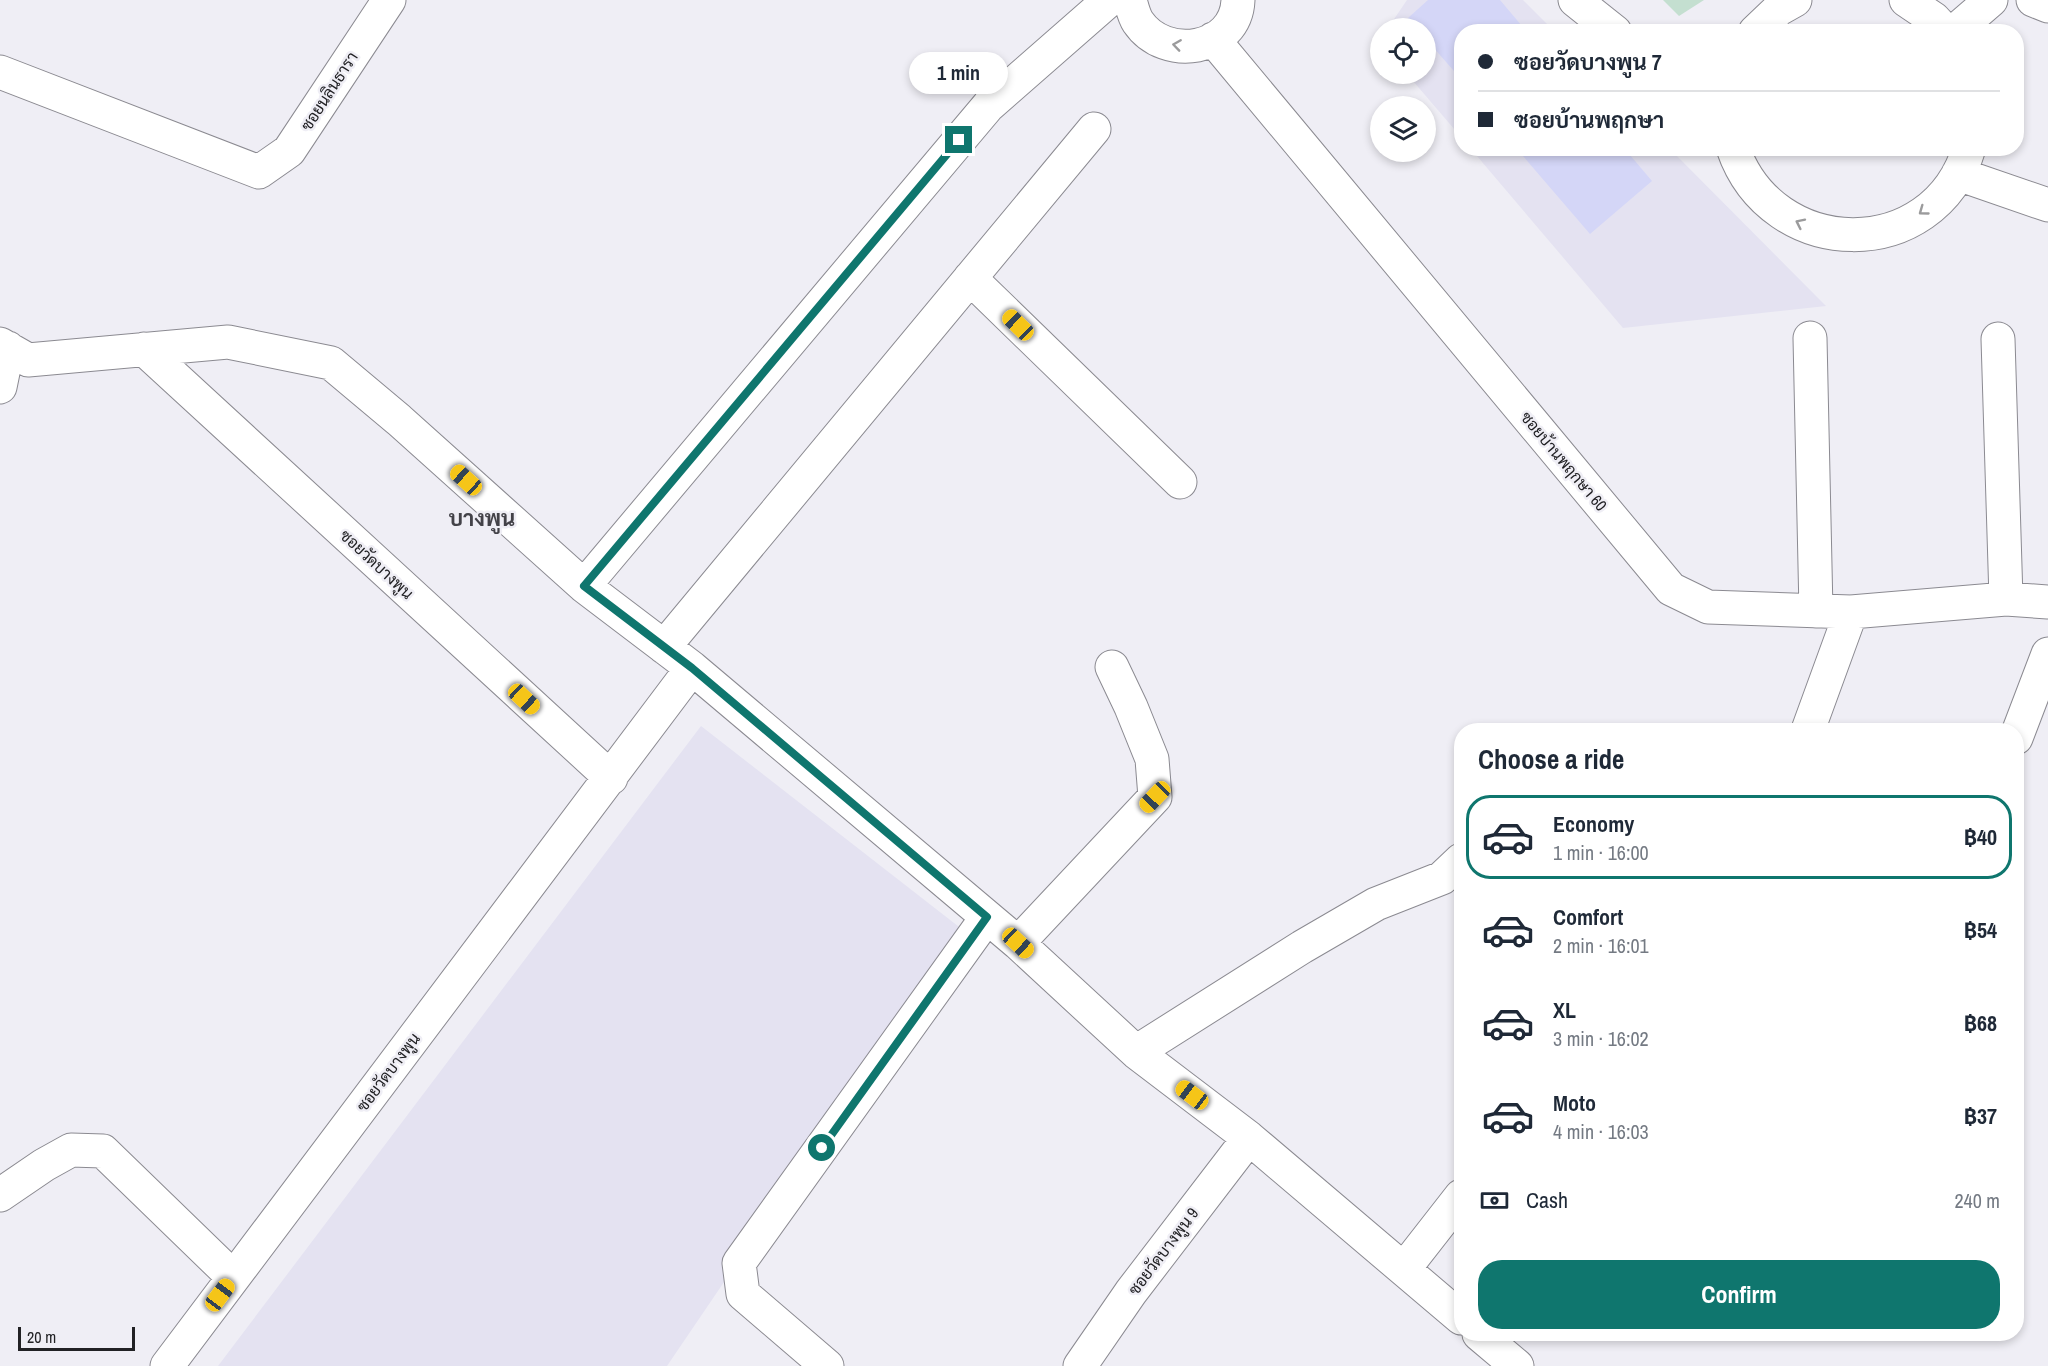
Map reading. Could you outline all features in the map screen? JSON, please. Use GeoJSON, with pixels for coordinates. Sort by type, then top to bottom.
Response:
{"type":"FeatureCollection","features":[{"type":"Feature","properties":{"kind":"street"},"geometry":{"type":"LineString","coordinates":[[584,586],[988,106],[1108,0]]}},
{"type":"Feature","properties":{"kind":"street"},"geometry":{"type":"LineString","coordinates":[[1130,0],[1138,22],[1153,38],[1172,46],[1194,47],[1213,39],[1229,26],[1238,0]]}},
{"type":"Feature","properties":{"kind":"street"},"geometry":{"type":"LineString","coordinates":[[1575,0],[1605,24]]}},
{"type":"Feature","properties":{"kind":"street"},"geometry":{"type":"LineString","coordinates":[[1763,24],[1779,9],[1795,0]]}},
{"type":"Feature","properties":{"kind":"street"},"geometry":{"type":"LineString","coordinates":[[1906,0],[1939,24]]}},
{"type":"Feature","properties":{"kind":"street"},"geometry":{"type":"LineString","coordinates":[[1963,24],[1991,0]]}},
{"type":"Feature","properties":{"kind":"street"},"geometry":{"type":"LineString","coordinates":[[2033,0],[2048,6]]}},
{"type":"Feature","properties":{"kind":"street","name":"ซอยนลินธารา"},"geometry":{"type":"LineString","coordinates":[[0,72],[259,172],[290,151],[376,4]]}},
{"type":"Feature","properties":{"kind":"street","name":"ซอยบ้านพฤกษา 60"},"geometry":{"type":"LineString","coordinates":[[1213,39],[1671,589],[1708,607],[1816,611],[1851,612],[2006,599],[2048,602]]}},
{"type":"Feature","properties":{"kind":"street"},"geometry":{"type":"LineString","coordinates":[[664,647],[1094,129]]}},
{"type":"Feature","properties":{"kind":"street"},"geometry":{"type":"LineString","coordinates":[[1735,156],[1750,182],[1766,201],[1785,217],[1808,228],[1831,234],[1856,235],[1880,232],[1904,224],[1925,211],[1943,194],[1963,161],[2048,205]]}},
{"type":"Feature","properties":{"kind":"street"},"geometry":{"type":"LineString","coordinates":[[970,278],[1180,482]]}},
{"type":"Feature","properties":{"kind":"street"},"geometry":{"type":"LineString","coordinates":[[1810,338],[1816,611]]}},
{"type":"Feature","properties":{"kind":"street"},"geometry":{"type":"LineString","coordinates":[[1998,339],[2006,599]]}},
{"type":"Feature","properties":{"kind":"street"},"geometry":{"type":"LineString","coordinates":[[0,387],[4,346],[28,360],[228,342],[331,363],[399,420],[584,586],[692,668],[1018,943],[1136,1052],[1249,1138],[1454,1312]]}},
{"type":"Feature","properties":{"kind":"street","name":"ซอยวัดบางพูน"},"geometry":{"type":"LineString","coordinates":[[144,349],[610,778]]}},
{"type":"Feature","properties":{"kind":"street"},"geometry":{"type":"LineString","coordinates":[[1811,723],[1851,612]]}},
{"type":"Feature","properties":{"kind":"street"},"geometry":{"type":"LineString","coordinates":[[2022,723],[2048,654]]}},
{"type":"Feature","properties":{"kind":"street"},"geometry":{"type":"LineString","coordinates":[[1018,943],[1155,797],[1152,759],[1112,667]]}},
{"type":"Feature","properties":{"kind":"street","name":"ซอยวัดบางพูน"},"geometry":{"type":"LineString","coordinates":[[167,1366],[692,668]]}},
{"type":"Feature","properties":{"kind":"street"},"geometry":{"type":"LineString","coordinates":[[1136,1052],[1302,947],[1376,904],[1442,878],[1454,867]]}},
{"type":"Feature","properties":{"kind":"street"},"geometry":{"type":"LineString","coordinates":[[826,1366],[743,1294],[739,1263],[987,917]]}},
{"type":"Feature","properties":{"kind":"street","name":"ซอยวัดบางพูน 9"},"geometry":{"type":"LineString","coordinates":[[1080,1366],[1131,1292],[1249,1138]]}},
{"type":"Feature","properties":{"kind":"street"},"geometry":{"type":"LineString","coordinates":[[0,1195],[71,1150],[103,1150],[233,1277]]}},
{"type":"Feature","properties":{"kind":"street"},"geometry":{"type":"LineString","coordinates":[[1404,1269],[1454,1205]]}},
{"type":"Feature","properties":{"kind":"street"},"geometry":{"type":"LineString","coordinates":[[1487,1341],[1517,1366]]}},
{"type":"Feature","properties":{"kind":"shaded area"},"geometry":{"type":"Polygon","coordinates":[[[1407,0],[1523,0],[1547,24],[1454,24],[1454,129],[1436,108],[1436,96],[1426,96],[1416,84],[1436,84],[1436,18],[1395,18],[1407,0]]]}},
{"type":"Feature","properties":{"kind":"shaded area"},"geometry":{"type":"Polygon","coordinates":[[[1477,156],[1677,156],[1826,306],[1623,328],[1477,156]]]}},
{"type":"Feature","properties":{"kind":"shaded area"},"geometry":{"type":"Polygon","coordinates":[[[701,726],[963,930],[667,1366],[218,1366],[701,726]]]}},
{"type":"Feature","properties":{"kind":"green space"},"geometry":{"type":"Polygon","coordinates":[[[1663,0],[1704,0],[1679,16],[1663,0]]]}},
{"type":"Feature","properties":{"kind":"building"},"geometry":{"type":"Polygon","coordinates":[[[1428,0],[1500,0],[1520,24],[1454,24],[1454,71],[1436,51],[1436,18],[1408,18],[1428,0]]]}},
{"type":"Feature","properties":{"kind":"building"},"geometry":{"type":"Polygon","coordinates":[[[1523,156],[1631,156],[1652,181],[1590,234],[1523,156]]]}},
{"type":"Feature","properties":{"kind":"district","name":"บางพูน"},"geometry":{"type":"Point","coordinates":[482,518]}},
{"type":"Feature","properties":{"kind":"route"},"geometry":{"type":"LineString","coordinates":[[822,1148],[987,917],[692,668],[584,586],[959,140]]}}]}
